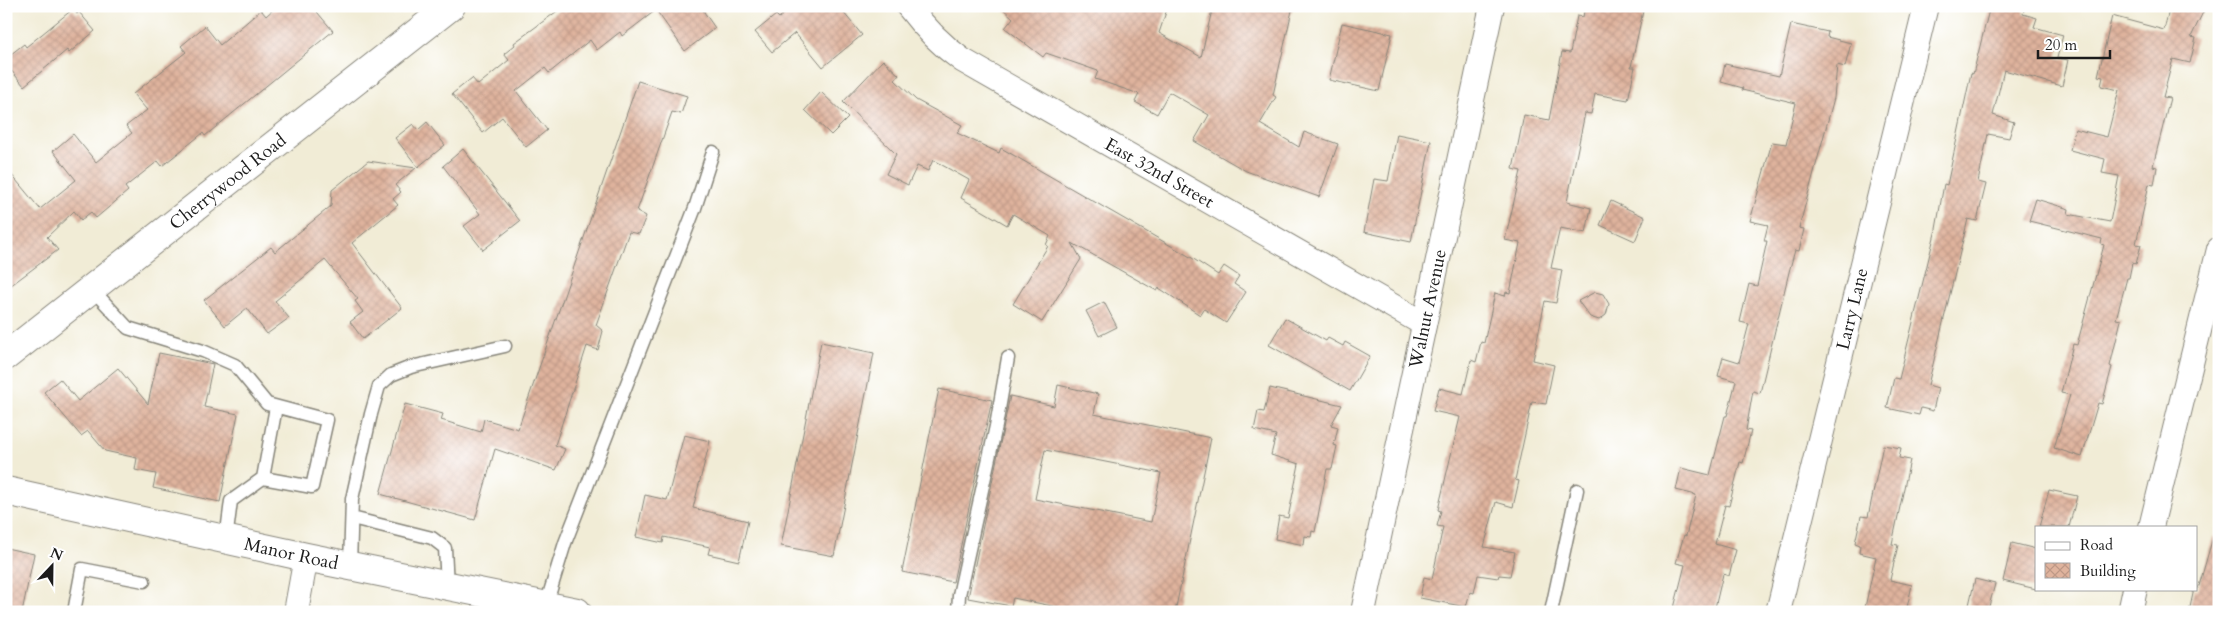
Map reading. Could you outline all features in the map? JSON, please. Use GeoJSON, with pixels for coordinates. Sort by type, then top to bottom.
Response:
{"type":"FeatureCollection","features":[{"type":"Feature","properties":{"kind":"main road","name":"Cherrywood Road"},"geometry":{"type":"LineString","coordinates":[[6,356],[451,6]]}},
{"type":"Feature","properties":{"kind":"main road","name":"Manor Road"},"geometry":{"type":"LineString","coordinates":[[6,492],[306,557],[577,612]]}},
{"type":"Feature","properties":{"kind":"street","name":"East 32nd Street"},"geometry":{"type":"LineString","coordinates":[[908,6],[944,48],[962,60],[1424,324]]}},
{"type":"Feature","properties":{"kind":"street","name":"Walnut Avenue"},"geometry":{"type":"LineString","coordinates":[[1366,611],[1424,324],[1492,6]]}},
{"type":"Feature","properties":{"kind":"street","name":"Larry Lane"},"geometry":{"type":"LineString","coordinates":[[1778,612],[1926,6]]}},
{"type":"Feature","properties":{"kind":"street"},"geometry":{"type":"LineString","coordinates":[[2151,526],[2219,249]]}},
{"type":"Feature","properties":{"kind":"street"},"geometry":{"type":"LineString","coordinates":[[296,612],[306,557]]}},
{"type":"Feature","properties":{"kind":"street"},"geometry":{"type":"LineString","coordinates":[[2130,612],[2136,590]]}},
{"type":"Feature","properties":{"kind":"lane"},"geometry":{"type":"LineString","coordinates":[[546,606],[565,543],[695,208],[713,152]]}},
{"type":"Feature","properties":{"kind":"lane"},"geometry":{"type":"LineString","coordinates":[[92,289],[128,328],[202,351],[235,366],[267,404],[327,420],[312,487],[263,478]]}},
{"type":"Feature","properties":{"kind":"lane"},"geometry":{"type":"LineString","coordinates":[[350,566],[352,499],[379,386],[390,375],[411,367],[505,346]]}},
{"type":"Feature","properties":{"kind":"lane"},"geometry":{"type":"LineString","coordinates":[[958,612],[959,595],[996,426],[1008,358]]}},
{"type":"Feature","properties":{"kind":"lane"},"geometry":{"type":"LineString","coordinates":[[226,540],[231,502],[263,478],[276,407]]}},
{"type":"Feature","properties":{"kind":"lane"},"geometry":{"type":"LineString","coordinates":[[1551,612],[1577,490]]}},
{"type":"Feature","properties":{"kind":"lane"},"geometry":{"type":"LineString","coordinates":[[352,518],[432,538],[444,548],[447,586]]}},
{"type":"Feature","properties":{"kind":"lane"},"geometry":{"type":"LineString","coordinates":[[74,612],[82,569],[144,581]]}},
{"type":"Feature","properties":{"kind":"building"},"geometry":{"type":"Polygon","coordinates":[[[277,6],[312,6],[333,31],[205,136],[203,133],[162,166],[158,161],[125,187],[128,191],[96,218],[91,212],[81,220],[74,211],[47,237],[58,250],[6,289],[6,168],[40,209],[76,180],[53,151],[73,134],[96,162],[132,133],[126,126],[147,110],[133,94],[186,52],[181,46],[205,26],[220,45],[261,10],[266,16],[277,6]]]}},
{"type":"Feature","properties":{"kind":"building"},"geometry":{"type":"Polygon","coordinates":[[[564,6],[704,6],[704,12],[715,28],[685,51],[656,10],[622,36],[620,32],[597,50],[590,40],[549,73],[545,68],[516,91],[547,130],[526,147],[502,117],[483,133],[452,94],[472,78],[478,85],[509,60],[504,54],[515,45],[514,43],[564,6]]]}},
{"type":"Feature","properties":{"kind":"building"},"geometry":{"type":"Polygon","coordinates":[[[793,6],[838,6],[862,35],[823,67],[795,33],[772,52],[755,32],[776,15],[779,18],[793,6]]]}},
{"type":"Feature","properties":{"kind":"building"},"geometry":{"type":"Polygon","coordinates":[[[1000,6],[1168,6],[1159,33],[1201,57],[1213,6],[1293,6],[1273,95],[1276,97],[1260,124],[1299,147],[1304,132],[1338,144],[1319,197],[1246,171],[1194,141],[1209,115],[1169,92],[1157,114],[1135,102],[1139,94],[1095,79],[1098,71],[1046,53],[1043,57],[1005,28],[1013,18],[1000,6]]]}},
{"type":"Feature","properties":{"kind":"building"},"geometry":{"type":"Polygon","coordinates":[[[1585,6],[1628,6],[1628,8],[1643,11],[1631,67],[1635,67],[1628,100],[1595,94],[1591,114],[1585,113],[1567,202],[1591,208],[1586,233],[1560,228],[1551,268],[1562,270],[1556,303],[1545,301],[1533,360],[1554,365],[1546,404],[1532,402],[1515,480],[1519,481],[1513,507],[1496,502],[1484,547],[1515,552],[1510,576],[1499,575],[1498,578],[1478,575],[1474,593],[1470,592],[1466,607],[1420,598],[1424,577],[1432,579],[1443,527],[1437,526],[1441,511],[1438,510],[1460,417],[1433,411],[1439,388],[1463,394],[1471,360],[1476,362],[1481,342],[1484,343],[1495,293],[1505,296],[1506,292],[1510,293],[1520,243],[1505,240],[1521,171],[1513,169],[1524,115],[1549,120],[1562,52],[1570,53],[1577,16],[1583,17],[1585,6]]]}},
{"type":"Feature","properties":{"kind":"building"},"geometry":{"type":"Polygon","coordinates":[[[1990,6],[2025,6],[2023,14],[2037,18],[2034,27],[2063,35],[2057,58],[2068,60],[2062,86],[2004,70],[1993,115],[2014,122],[2009,138],[1988,134],[1978,182],[1986,184],[1977,221],[1968,219],[1928,385],[1938,388],[1933,411],[1921,408],[1919,415],[1887,408],[1894,378],[1899,379],[1936,229],[1944,184],[1947,185],[1971,73],[1973,74],[1990,6]]]}},
{"type":"Feature","properties":{"kind":"building"},"geometry":{"type":"Polygon","coordinates":[[[2170,6],[2206,6],[2191,37],[2196,38],[2190,63],[2173,59],[2163,97],[2170,98],[2153,166],[2157,167],[2154,185],[2149,184],[2136,244],[2141,245],[2136,264],[2132,263],[2116,319],[2121,320],[2110,366],[2112,367],[2102,404],[2098,403],[2082,457],[2054,448],[2070,395],[2061,393],[2073,344],[2077,345],[2104,245],[2101,244],[2102,239],[2029,221],[2036,199],[2069,209],[2068,214],[2110,222],[2119,176],[2102,173],[2105,159],[2070,150],[2075,129],[2107,137],[2119,90],[2101,86],[2103,77],[2098,76],[2112,16],[2164,30],[2170,6]]]}},
{"type":"Feature","properties":{"kind":"building"},"geometry":{"type":"Polygon","coordinates":[[[73,9],[77,14],[79,12],[95,31],[69,53],[67,50],[24,86],[6,64],[6,58],[24,44],[26,47],[73,9]]]}},
{"type":"Feature","properties":{"kind":"building"},"geometry":{"type":"Polygon","coordinates":[[[1342,23],[1392,34],[1379,91],[1329,80],[1342,23]]]}},
{"type":"Feature","properties":{"kind":"building"},"geometry":{"type":"Polygon","coordinates":[[[1791,24],[1828,32],[1827,37],[1851,43],[1845,67],[1837,65],[1834,98],[1799,228],[1804,229],[1799,251],[1795,250],[1760,393],[1753,391],[1746,430],[1751,431],[1743,463],[1740,462],[1729,506],[1725,505],[1715,544],[1736,550],[1729,576],[1723,574],[1714,612],[1673,612],[1685,565],[1676,563],[1684,535],[1686,536],[1696,495],[1676,490],[1681,468],[1710,475],[1736,381],[1718,376],[1723,357],[1739,362],[1749,324],[1740,322],[1749,284],[1757,286],[1767,241],[1764,241],[1768,225],[1750,221],[1772,142],[1786,144],[1796,103],[1742,90],[1743,88],[1721,82],[1725,64],[1779,76],[1791,24]]]}},
{"type":"Feature","properties":{"kind":"building"},"geometry":{"type":"Polygon","coordinates":[[[883,60],[899,75],[895,80],[916,100],[962,125],[957,133],[999,153],[1001,148],[1192,258],[1218,275],[1224,266],[1239,276],[1234,284],[1246,292],[1226,323],[1204,309],[1200,315],[1159,288],[1157,291],[1072,243],[1081,259],[1042,322],[1013,304],[1048,246],[1046,245],[1050,236],[1013,214],[1007,225],[961,198],[969,180],[933,160],[928,171],[917,166],[908,185],[886,174],[896,154],[843,102],[883,60]]]}},
{"type":"Feature","properties":{"kind":"building"},"geometry":{"type":"Polygon","coordinates":[[[638,81],[687,96],[681,114],[672,112],[637,211],[646,216],[639,234],[629,232],[596,325],[603,331],[598,350],[587,346],[555,445],[565,449],[556,470],[495,449],[475,520],[380,494],[405,404],[443,414],[441,420],[481,432],[484,419],[518,429],[638,81]]]}},
{"type":"Feature","properties":{"kind":"building"},"geometry":{"type":"Polygon","coordinates":[[[821,92],[848,118],[831,135],[805,110],[821,92]]]}},
{"type":"Feature","properties":{"kind":"building"},"geometry":{"type":"Polygon","coordinates":[[[427,122],[445,145],[418,167],[395,138],[413,124],[418,130],[427,122]]]}},
{"type":"Feature","properties":{"kind":"building"},"geometry":{"type":"Polygon","coordinates":[[[1397,134],[1431,141],[1411,242],[1364,232],[1374,179],[1388,181],[1397,134]]]}},
{"type":"Feature","properties":{"kind":"building"},"geometry":{"type":"Polygon","coordinates":[[[463,149],[520,221],[483,250],[464,226],[480,214],[443,166],[463,149]]]}},
{"type":"Feature","properties":{"kind":"building"},"geometry":{"type":"Polygon","coordinates":[[[368,161],[416,168],[395,185],[401,192],[393,199],[398,205],[352,243],[402,308],[363,339],[350,322],[363,312],[355,301],[358,299],[325,260],[275,301],[289,318],[267,334],[247,308],[225,326],[204,300],[271,247],[275,252],[331,206],[332,190],[368,161]]]}},
{"type":"Feature","properties":{"kind":"building"},"geometry":{"type":"Polygon","coordinates":[[[1611,201],[1645,217],[1635,241],[1600,225],[1611,201]]]}},
{"type":"Feature","properties":{"kind":"building"},"geometry":{"type":"Polygon","coordinates":[[[1595,292],[1603,294],[1609,304],[1606,315],[1599,320],[1590,317],[1578,301],[1595,292]]]}},
{"type":"Feature","properties":{"kind":"building"},"geometry":{"type":"Polygon","coordinates":[[[1104,302],[1117,327],[1099,336],[1086,311],[1104,302]]]}},
{"type":"Feature","properties":{"kind":"building"},"geometry":{"type":"Polygon","coordinates":[[[1285,318],[1326,341],[1328,338],[1343,346],[1345,342],[1370,356],[1350,391],[1269,345],[1285,318]]]}},
{"type":"Feature","properties":{"kind":"building"},"geometry":{"type":"Polygon","coordinates":[[[821,342],[874,353],[834,556],[781,546],[821,342]]]}},
{"type":"Feature","properties":{"kind":"building"},"geometry":{"type":"Polygon","coordinates":[[[159,353],[213,364],[204,407],[238,414],[220,502],[153,488],[156,474],[135,470],[137,458],[105,451],[88,431],[81,436],[44,392],[60,379],[78,401],[118,368],[148,404],[159,353]]]}},
{"type":"Feature","properties":{"kind":"building"},"geometry":{"type":"Polygon","coordinates":[[[1058,385],[1098,394],[1094,414],[1211,438],[1175,612],[1081,612],[1013,598],[1011,606],[968,598],[1010,396],[1054,406],[1058,385]],[[1045,450],[1035,499],[1151,522],[1161,473],[1045,450]]]}},
{"type":"Feature","properties":{"kind":"building"},"geometry":{"type":"Polygon","coordinates":[[[1270,388],[1342,405],[1331,425],[1338,427],[1334,445],[1337,446],[1332,469],[1327,469],[1315,532],[1312,531],[1311,537],[1305,536],[1304,545],[1275,539],[1279,516],[1288,518],[1299,464],[1271,455],[1276,435],[1254,430],[1258,411],[1264,412],[1270,388]]]}},
{"type":"Feature","properties":{"kind":"building"},"geometry":{"type":"Polygon","coordinates":[[[939,389],[992,400],[953,582],[902,572],[939,389]]]}},
{"type":"Feature","properties":{"kind":"building"},"geometry":{"type":"Polygon","coordinates":[[[684,435],[710,441],[693,508],[748,521],[739,561],[708,554],[710,547],[664,537],[663,543],[636,537],[645,495],[667,500],[684,435]]]}},
{"type":"Feature","properties":{"kind":"building"},"geometry":{"type":"Polygon","coordinates":[[[1883,445],[1901,448],[1899,458],[1910,460],[1892,544],[1898,545],[1890,580],[1912,585],[1906,612],[1864,612],[1876,557],[1859,553],[1860,545],[1855,543],[1861,516],[1868,517],[1883,445]]]}},
{"type":"Feature","properties":{"kind":"building"},"geometry":{"type":"Polygon","coordinates":[[[2049,490],[2077,496],[2069,526],[2039,526],[2049,490]]]}},
{"type":"Feature","properties":{"kind":"building"},"geometry":{"type":"Polygon","coordinates":[[[2213,537],[2219,538],[2219,612],[2189,612],[2194,590],[2198,590],[2213,537]]]}},
{"type":"Feature","properties":{"kind":"building"},"geometry":{"type":"Polygon","coordinates":[[[2012,543],[2035,549],[2035,589],[2003,581],[2012,543]]]}},
{"type":"Feature","properties":{"kind":"building"},"geometry":{"type":"Polygon","coordinates":[[[6,548],[34,554],[22,612],[6,612],[6,548]]]}},
{"type":"Feature","properties":{"kind":"building"},"geometry":{"type":"Polygon","coordinates":[[[1975,579],[1995,584],[1988,610],[1969,605],[1975,579]]]}}]}
